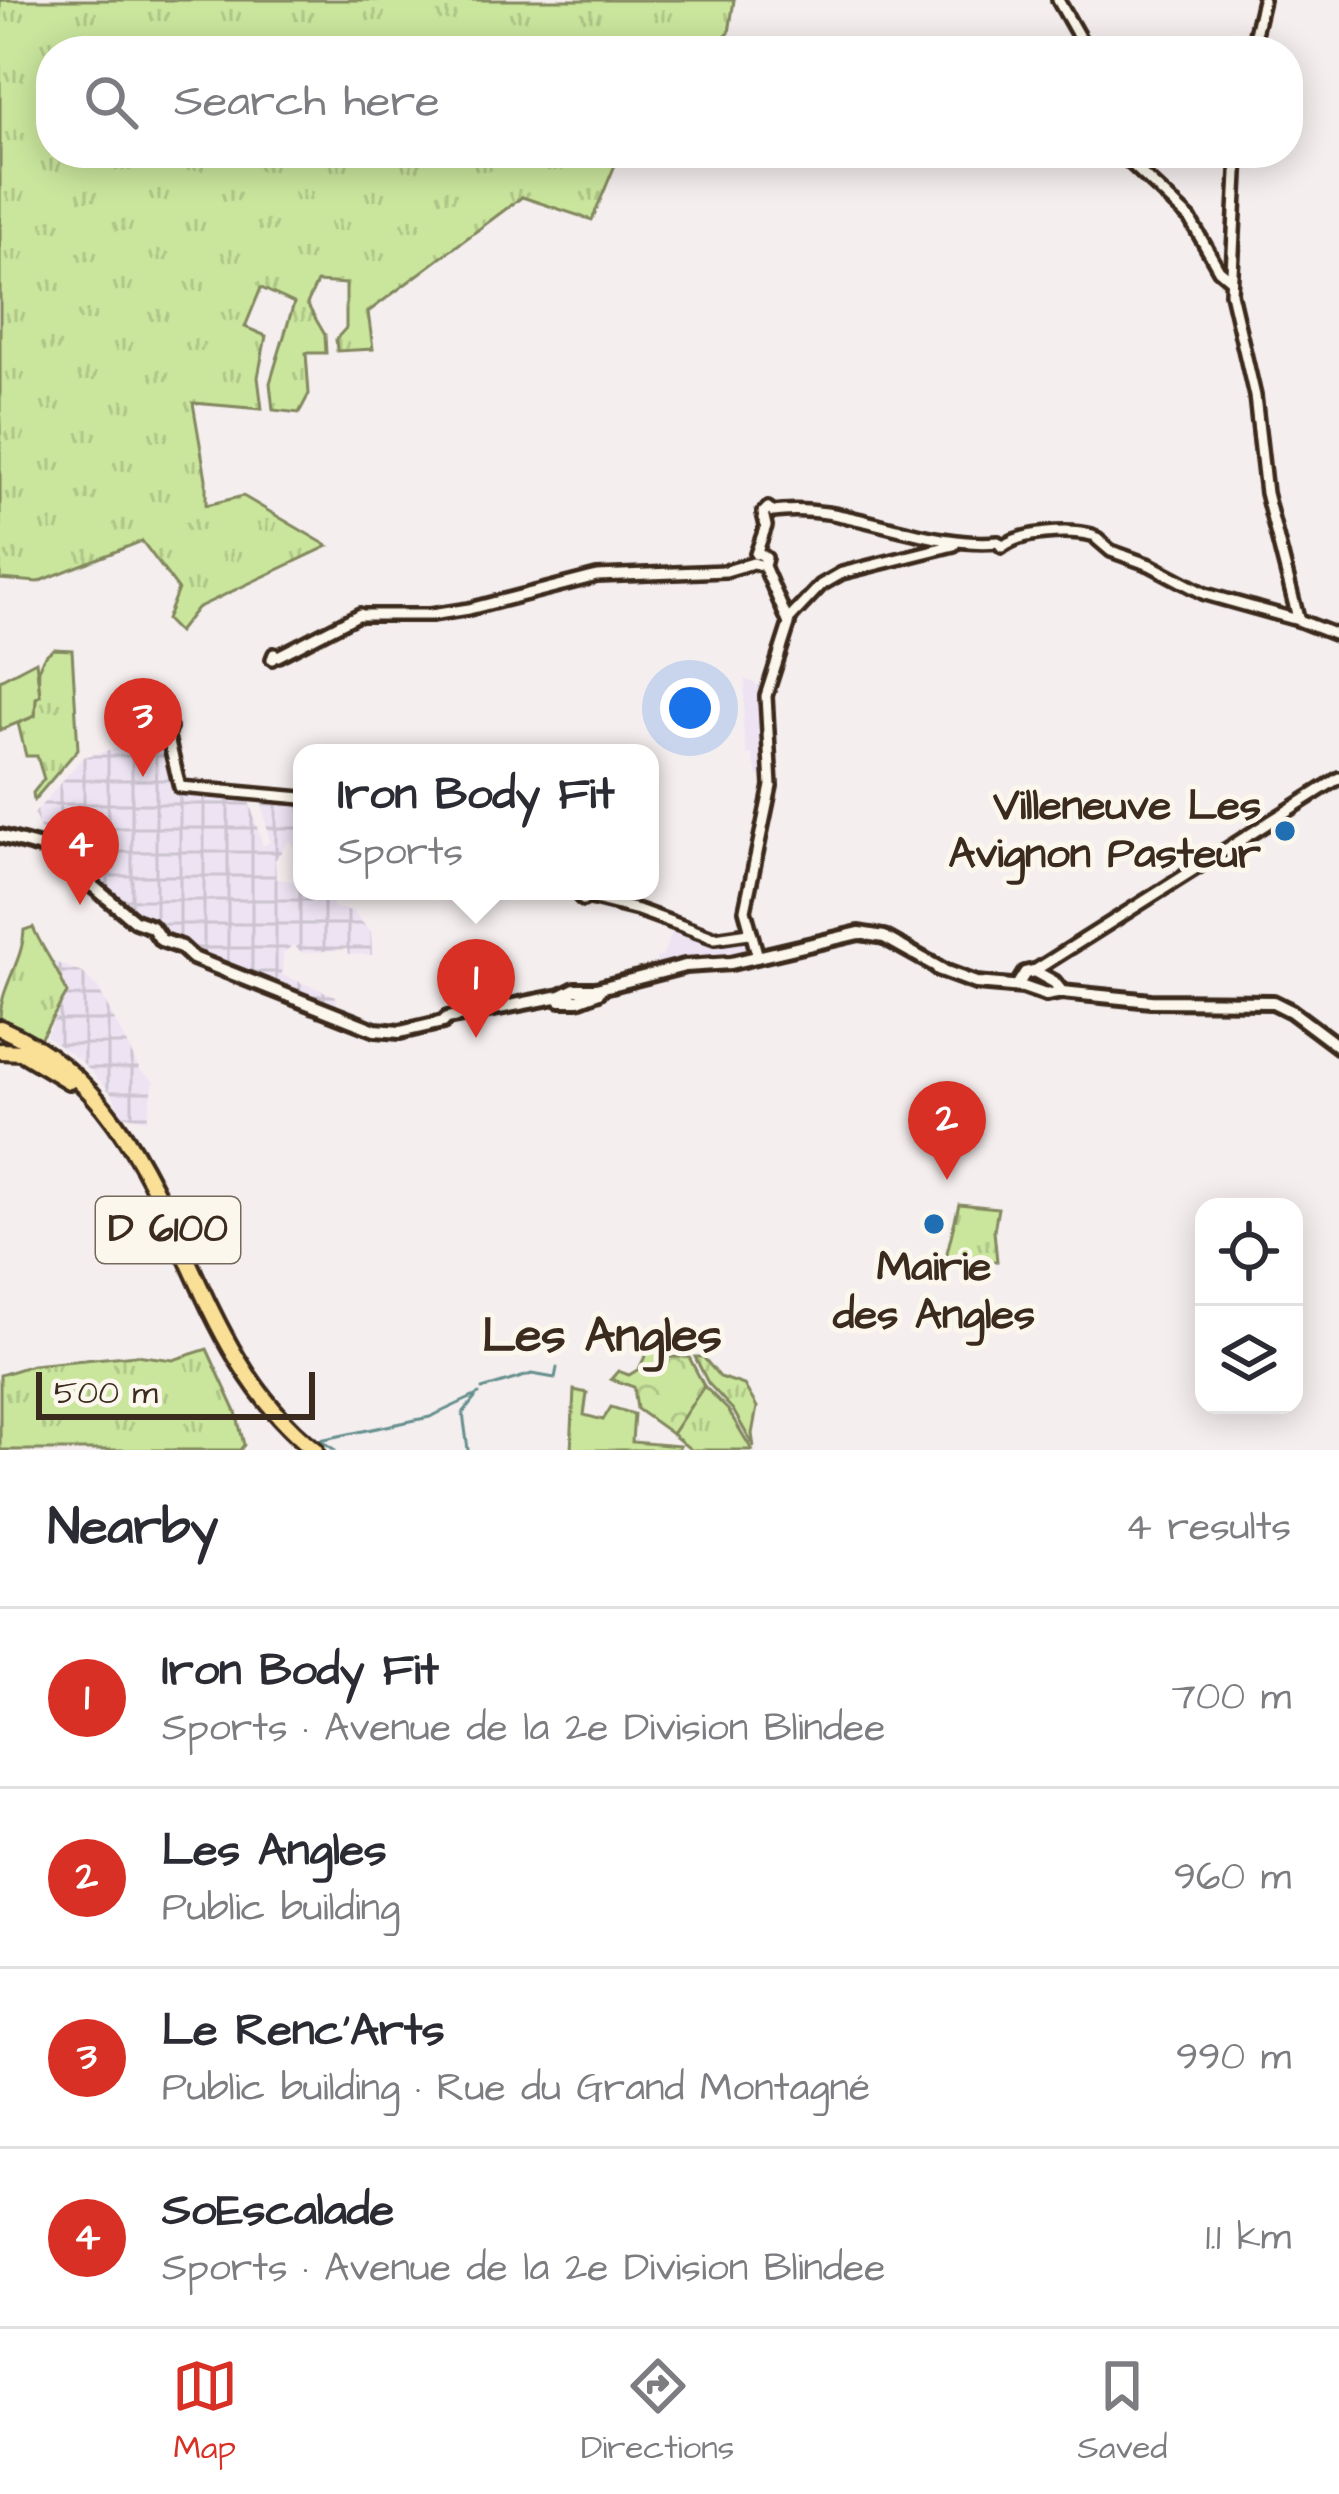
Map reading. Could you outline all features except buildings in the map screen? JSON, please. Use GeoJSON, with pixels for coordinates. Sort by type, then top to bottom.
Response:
{"type":"FeatureCollection","features":[{"type":"Feature","properties":{"kind":"main road"},"geometry":{"type":"LineString","coordinates":[[0,839],[52,852],[146,929]]}},
{"type":"Feature","properties":{"kind":"main road"},"geometry":{"type":"LineString","coordinates":[[0,839],[45,853],[146,929],[154,928],[164,943],[182,953],[382,1031],[449,1023],[866,933],[884,937],[976,983],[1021,985],[1046,995],[1057,990],[1150,1001],[1273,1001],[1339,1047]]}},
{"type":"Feature","properties":{"kind":"main road"},"geometry":{"type":"LineString","coordinates":[[1021,985],[1027,972],[1040,970],[1057,990]]}},
{"type":"Feature","properties":{"kind":"main road","name":"D 6100"},"geometry":{"type":"LineString","coordinates":[[0,1028],[68,1069],[112,1115],[148,1173],[241,1368],[278,1417],[315,1450]]}},
{"type":"Feature","properties":{"kind":"main road","name":"D 6100"},"geometry":{"type":"LineString","coordinates":[[0,1038],[36,1056],[69,1081],[107,1121],[140,1173],[238,1374],[269,1416],[305,1450]]}},
{"type":"Feature","properties":{"kind":"main road"},"geometry":{"type":"LineString","coordinates":[[0,1051],[21,1052],[69,1081]]}},
{"type":"Feature","properties":{"kind":"street"},"geometry":{"type":"LineString","coordinates":[[1058,0],[1078,36]]}},
{"type":"Feature","properties":{"kind":"street"},"geometry":{"type":"LineString","coordinates":[[1255,36],[1263,0]]}},
{"type":"Feature","properties":{"kind":"street"},"geometry":{"type":"LineString","coordinates":[[1136,168],[1190,219],[1219,270],[1231,280]]}},
{"type":"Feature","properties":{"kind":"street"},"geometry":{"type":"LineString","coordinates":[[1237,168],[1231,280],[1255,396],[1266,498],[1295,618]]}},
{"type":"Feature","properties":{"kind":"street"},"geometry":{"type":"LineString","coordinates":[[789,620],[759,561],[770,515],[844,518],[946,543],[1004,542],[1070,532],[1095,537],[1112,551],[1201,592],[1295,618],[1339,636]]}},
{"type":"Feature","properties":{"kind":"street"},"geometry":{"type":"LineString","coordinates":[[757,956],[745,910],[771,786],[766,696],[789,620],[821,585],[842,573],[946,543]]}},
{"type":"Feature","properties":{"kind":"street"},"geometry":{"type":"LineString","coordinates":[[278,656],[358,615],[441,613],[587,578],[726,571],[759,561]]}},
{"type":"Feature","properties":{"kind":"street"},"geometry":{"type":"LineString","coordinates":[[167,734],[180,788],[293,797]]}},
{"type":"Feature","properties":{"kind":"street"},"geometry":{"type":"LineString","coordinates":[[1040,970],[1339,778]]}},
{"type":"Feature","properties":{"kind":"street"},"geometry":{"type":"LineString","coordinates":[[599,900],[715,938],[749,932]]}},
{"type":"Feature","properties":{"kind":"shaded area"},"geometry":{"type":"Polygon","coordinates":[[[745,679],[760,686],[767,774],[758,776],[752,754],[747,755],[743,729],[745,679]]]}},
{"type":"Feature","properties":{"kind":"shaded area"},"geometry":{"type":"Polygon","coordinates":[[[160,736],[165,739],[172,783],[181,789],[247,795],[263,846],[270,842],[263,795],[293,800],[293,844],[290,840],[275,860],[276,879],[293,881],[293,900],[330,900],[335,908],[352,911],[371,932],[372,955],[348,954],[347,949],[303,953],[293,945],[283,953],[282,975],[336,996],[338,1010],[191,956],[47,847],[34,814],[83,757],[160,736]]]}},
{"type":"Feature","properties":{"kind":"shaded area"},"geometry":{"type":"Polygon","coordinates":[[[675,926],[720,941],[748,936],[752,952],[659,973],[656,958],[662,956],[675,926]]]}},
{"type":"Feature","properties":{"kind":"shaded area"},"geometry":{"type":"Polygon","coordinates":[[[55,962],[83,973],[98,988],[140,1070],[154,1081],[147,1120],[121,1115],[113,1095],[82,1062],[46,1036],[67,993],[55,962]]]}},
{"type":"Feature","properties":{"kind":"shaded area"},"geometry":{"type":"Polygon","coordinates":[[[507,972],[514,1003],[457,1016],[448,1010],[441,986],[507,972]]]}},
{"type":"Feature","properties":{"kind":"green space"},"geometry":{"type":"Polygon","coordinates":[[[0,0],[734,0],[726,36],[36,36],[36,168],[614,168],[592,220],[522,197],[368,312],[373,349],[337,351],[336,339],[346,328],[346,284],[317,282],[307,304],[325,335],[326,353],[306,353],[309,394],[299,413],[273,410],[270,383],[294,303],[261,288],[245,327],[266,336],[258,377],[262,409],[193,403],[206,505],[243,496],[328,546],[197,608],[178,632],[166,620],[178,589],[142,541],[38,582],[0,579],[0,0]]]}},
{"type":"Feature","properties":{"kind":"green space"},"geometry":{"type":"Polygon","coordinates":[[[54,649],[72,650],[78,749],[34,800],[33,793],[44,779],[37,756],[26,756],[18,723],[35,716],[39,669],[54,649]]]}},
{"type":"Feature","properties":{"kind":"green space"},"geometry":{"type":"Polygon","coordinates":[[[36,661],[40,696],[35,716],[0,730],[0,680],[36,661]]]}},
{"type":"Feature","properties":{"kind":"green space"},"geometry":{"type":"Polygon","coordinates":[[[33,927],[67,993],[40,1039],[0,1019],[24,930],[33,927]]]}},
{"type":"Feature","properties":{"kind":"green space"},"geometry":{"type":"Polygon","coordinates":[[[959,1204],[998,1208],[997,1261],[944,1265],[959,1204]]]}},
{"type":"Feature","properties":{"kind":"green space"},"geometry":{"type":"Polygon","coordinates":[[[649,1348],[664,1349],[667,1357],[689,1357],[704,1386],[672,1434],[637,1409],[634,1387],[611,1379],[618,1371],[629,1375],[639,1369],[649,1348]]]}},
{"type":"Feature","properties":{"kind":"green space"},"geometry":{"type":"Polygon","coordinates":[[[207,1349],[236,1412],[244,1445],[240,1450],[0,1450],[0,1375],[32,1365],[136,1355],[173,1360],[207,1349]]]}},
{"type":"Feature","properties":{"kind":"green space"},"geometry":{"type":"Polygon","coordinates":[[[695,1357],[703,1357],[720,1377],[744,1385],[757,1407],[754,1447],[733,1410],[708,1383],[695,1357]]]}},
{"type":"Feature","properties":{"kind":"green space"},"geometry":{"type":"Polygon","coordinates":[[[704,1386],[728,1410],[752,1450],[691,1450],[672,1434],[704,1386]]]}},
{"type":"Feature","properties":{"kind":"green space"},"geometry":{"type":"Polygon","coordinates":[[[574,1390],[587,1393],[584,1415],[603,1420],[611,1407],[634,1414],[632,1442],[680,1446],[678,1450],[571,1450],[574,1390]]]}},
{"type":"Feature","properties":{"kind":"waterway"},"geometry":{"type":"LineString","coordinates":[[482,1389],[532,1374],[555,1378],[557,1368]]}},
{"type":"Feature","properties":{"kind":"waterway"},"geometry":{"type":"LineString","coordinates":[[315,1441],[430,1417],[479,1394]]}},
{"type":"Feature","properties":{"kind":"waterway"},"geometry":{"type":"LineString","coordinates":[[468,1450],[463,1413],[475,1398]]}},
{"type":"Feature","properties":{"kind":"waterway"},"geometry":{"type":"LineString","coordinates":[[322,1441],[335,1450]]}},
{"type":"Feature","properties":{"kind":"place","name":"Le Renc'Arts"},"geometry":{"type":"Point","coordinates":[143,777]}},
{"type":"Feature","properties":{"kind":"place","name":"Villeneuve Les Avignon Pasteur"},"geometry":{"type":"Point","coordinates":[1285,831]}},
{"type":"Feature","properties":{"kind":"place","name":"SoEscalade"},"geometry":{"type":"Point","coordinates":[80,905]}},
{"type":"Feature","properties":{"kind":"place","name":"Iron Body Fit"},"geometry":{"type":"Point","coordinates":[476,1038]}},
{"type":"Feature","properties":{"kind":"place","name":"Les Angles"},"geometry":{"type":"Point","coordinates":[947,1180]}},
{"type":"Feature","properties":{"kind":"place","name":"Mairie des Angles"},"geometry":{"type":"Point","coordinates":[934,1224]}},
{"type":"Feature","properties":{"kind":"district","name":"Les Angles"},"geometry":{"type":"Point","coordinates":[602,1337]}}]}
